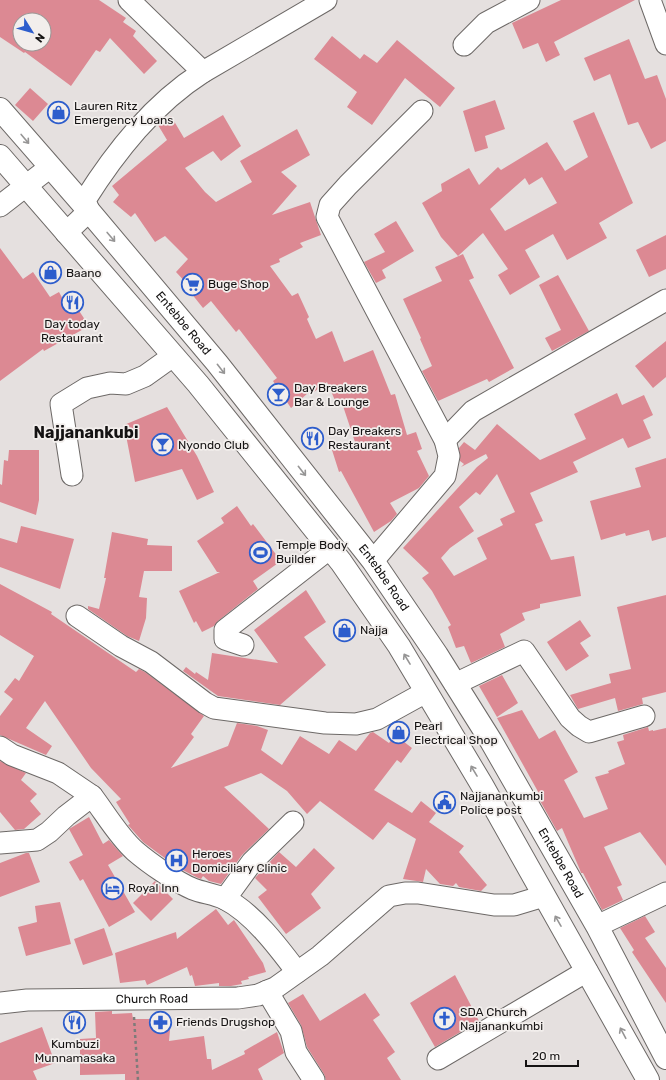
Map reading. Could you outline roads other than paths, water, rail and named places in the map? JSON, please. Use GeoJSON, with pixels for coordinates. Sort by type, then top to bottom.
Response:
{"type":"FeatureCollection","features":[{"type":"Feature","properties":{"kind":"main road","name":"Entebbe Road"},"geometry":{"type":"LineString","coordinates":[[0,109],[49,168],[89,211],[216,363],[373,561],[491,741],[661,1037],[666,1058]]}},
{"type":"Feature","properties":{"kind":"main road"},"geometry":{"type":"LineString","coordinates":[[0,156],[173,356],[272,474],[329,549],[341,562],[399,646],[482,784],[648,1080]]}},
{"type":"Feature","properties":{"kind":"street"},"geometry":{"type":"LineString","coordinates":[[129,0],[203,72]]}},
{"type":"Feature","properties":{"kind":"street"},"geometry":{"type":"LineString","coordinates":[[66,233],[89,211],[85,200],[108,165],[130,138],[166,100],[186,83],[203,72],[326,0]]}},
{"type":"Feature","properties":{"kind":"street"},"geometry":{"type":"LineString","coordinates":[[464,45],[486,23],[529,0]]}},
{"type":"Feature","properties":{"kind":"street"},"geometry":{"type":"LineString","coordinates":[[657,11],[666,44]]}},
{"type":"Feature","properties":{"kind":"street"},"geometry":{"type":"LineString","coordinates":[[373,561],[445,476],[449,456],[445,440],[327,217],[330,205],[422,111]]}},
{"type":"Feature","properties":{"kind":"street"},"geometry":{"type":"LineString","coordinates":[[0,206],[49,168]]}},
{"type":"Feature","properties":{"kind":"street"},"geometry":{"type":"LineString","coordinates":[[445,440],[473,411],[666,300]]}},
{"type":"Feature","properties":{"kind":"street"},"geometry":{"type":"LineString","coordinates":[[72,474],[61,404],[87,388],[110,383],[126,384],[145,376],[173,356]]}},
{"type":"Feature","properties":{"kind":"street"},"geometry":{"type":"LineString","coordinates":[[243,644],[226,639],[225,630],[329,549]]}},
{"type":"Feature","properties":{"kind":"street"},"geometry":{"type":"LineString","coordinates":[[77,616],[121,646],[151,662],[205,704],[214,708],[325,723],[356,724],[376,719],[426,692]]}},
{"type":"Feature","properties":{"kind":"street"},"geometry":{"type":"LineString","coordinates":[[455,684],[524,651],[570,718],[589,732],[644,716]]}},
{"type":"Feature","properties":{"kind":"street"},"geometry":{"type":"LineString","coordinates":[[0,747],[12,755],[58,773],[92,796],[124,840],[135,852],[178,882],[225,899],[247,915],[283,953],[297,972]]}},
{"type":"Feature","properties":{"kind":"street"},"geometry":{"type":"LineString","coordinates":[[0,843],[37,840],[92,796]]}},
{"type":"Feature","properties":{"kind":"street"},"geometry":{"type":"LineString","coordinates":[[225,899],[252,862],[293,822]]}},
{"type":"Feature","properties":{"kind":"street","name":"Church Road"},"geometry":{"type":"LineString","coordinates":[[0,1003],[27,1000],[238,998],[258,995],[267,991],[320,956],[389,896],[405,893],[418,893],[451,900],[514,905],[544,896]]}},
{"type":"Feature","properties":{"kind":"street"},"geometry":{"type":"LineString","coordinates":[[598,926],[666,893]]}},
{"type":"Feature","properties":{"kind":"street"},"geometry":{"type":"LineString","coordinates":[[438,1059],[587,971]]}},
{"type":"Feature","properties":{"kind":"street"},"geometry":{"type":"LineString","coordinates":[[267,991],[291,1032],[296,1052],[314,1080]]}},
{"type":"Feature","properties":{"kind":"place","name":"Lauren Ritz Emergency Loans"},"geometry":{"type":"Point","coordinates":[58,113]}},
{"type":"Feature","properties":{"kind":"place","name":"Baano"},"geometry":{"type":"Point","coordinates":[50,273]}},
{"type":"Feature","properties":{"kind":"place","name":"Buge Shop"},"geometry":{"type":"Point","coordinates":[193,284]}},
{"type":"Feature","properties":{"kind":"place","name":"Day today Restaurant"},"geometry":{"type":"Point","coordinates":[72,303]}},
{"type":"Feature","properties":{"kind":"place","name":"Day Breakers Bar & Lounge"},"geometry":{"type":"Point","coordinates":[278,395]}},
{"type":"Feature","properties":{"kind":"place","name":"Day Breakers Restaurant"},"geometry":{"type":"Point","coordinates":[312,438]}},
{"type":"Feature","properties":{"kind":"place","name":"Nyondo Club"},"geometry":{"type":"Point","coordinates":[162,445]}},
{"type":"Feature","properties":{"kind":"place","name":"Temple Body Builder"},"geometry":{"type":"Point","coordinates":[261,552]}},
{"type":"Feature","properties":{"kind":"place","name":"Najja"},"geometry":{"type":"Point","coordinates":[344,630]}},
{"type":"Feature","properties":{"kind":"place","name":"Pearl Electrical Shop"},"geometry":{"type":"Point","coordinates":[398,733]}},
{"type":"Feature","properties":{"kind":"place","name":"Najjanankumbi Police post"},"geometry":{"type":"Point","coordinates":[445,803]}},
{"type":"Feature","properties":{"kind":"place","name":"Heroes Domiciliary Clinic"},"geometry":{"type":"Point","coordinates":[177,861]}},
{"type":"Feature","properties":{"kind":"place","name":"Royal Inn"},"geometry":{"type":"Point","coordinates":[113,888]}},
{"type":"Feature","properties":{"kind":"place","name":"SDA Church Najjanankumbi"},"geometry":{"type":"Point","coordinates":[445,1019]}},
{"type":"Feature","properties":{"kind":"place","name":"Friends Drugshop"},"geometry":{"type":"Point","coordinates":[160,1022]}},
{"type":"Feature","properties":{"kind":"place","name":"Kumbuzi Munnamasaka"},"geometry":{"type":"Point","coordinates":[75,1023]}},
{"type":"Feature","properties":{"kind":"district","name":"Najjanankubi"},"geometry":{"type":"Point","coordinates":[86,432]}}]}
